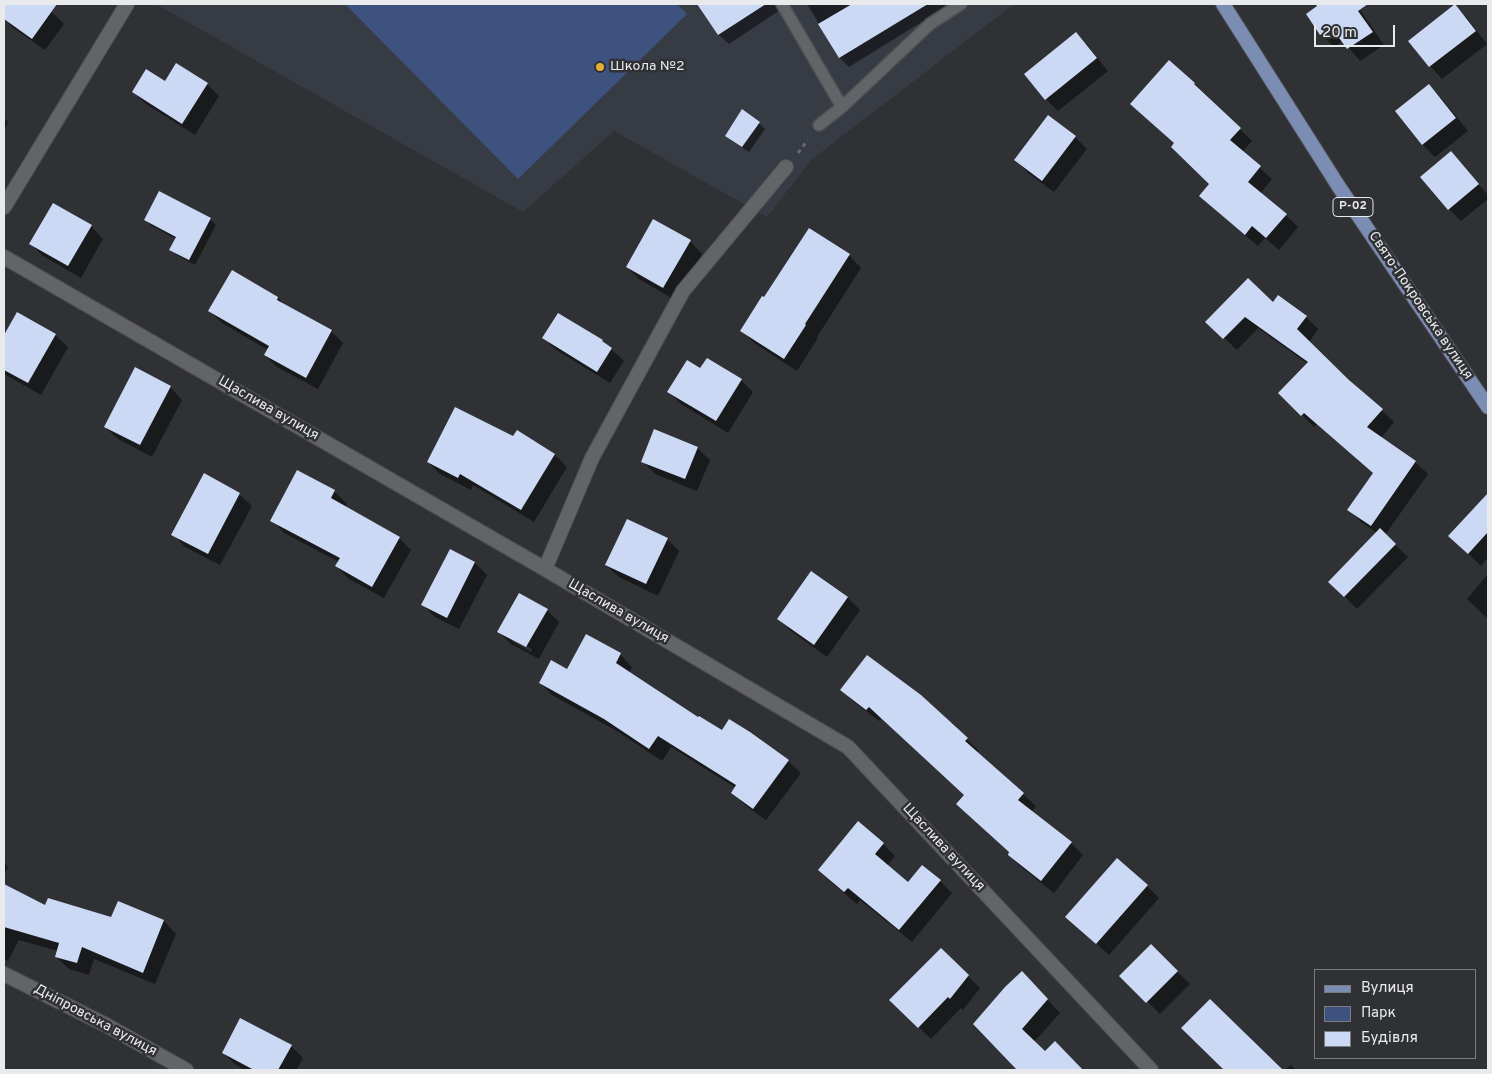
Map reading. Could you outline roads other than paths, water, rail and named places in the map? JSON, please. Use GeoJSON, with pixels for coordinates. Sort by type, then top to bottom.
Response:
{"type":"FeatureCollection","features":[{"type":"Feature","properties":{"kind":"main road","name":"Свято-Покровська вулиця"},"geometry":{"type":"LineString","coordinates":[[1223,4],[1339,187],[1488,407]]}},
{"type":"Feature","properties":{"kind":"street"},"geometry":{"type":"LineString","coordinates":[[4,208],[127,4]]}},
{"type":"Feature","properties":{"kind":"street"},"geometry":{"type":"LineString","coordinates":[[545,569],[592,458],[683,291],[786,167]]}},
{"type":"Feature","properties":{"kind":"street","name":"Щаслива вулиця"},"geometry":{"type":"LineString","coordinates":[[4,257],[545,569],[848,747],[1151,1070]]}},
{"type":"Feature","properties":{"kind":"street","name":"Дніпровська вулиця"},"geometry":{"type":"LineString","coordinates":[[4,974],[106,1024],[186,1070]]}},
{"type":"Feature","properties":{"kind":"lane"},"geometry":{"type":"LineString","coordinates":[[782,4],[842,106]]}},
{"type":"Feature","properties":{"kind":"lane"},"geometry":{"type":"LineString","coordinates":[[820,125],[930,24],[957,5]]}},
{"type":"Feature","properties":{"kind":"place","name":"Школа №2"},"geometry":{"type":"Point","coordinates":[600,67]}}]}
